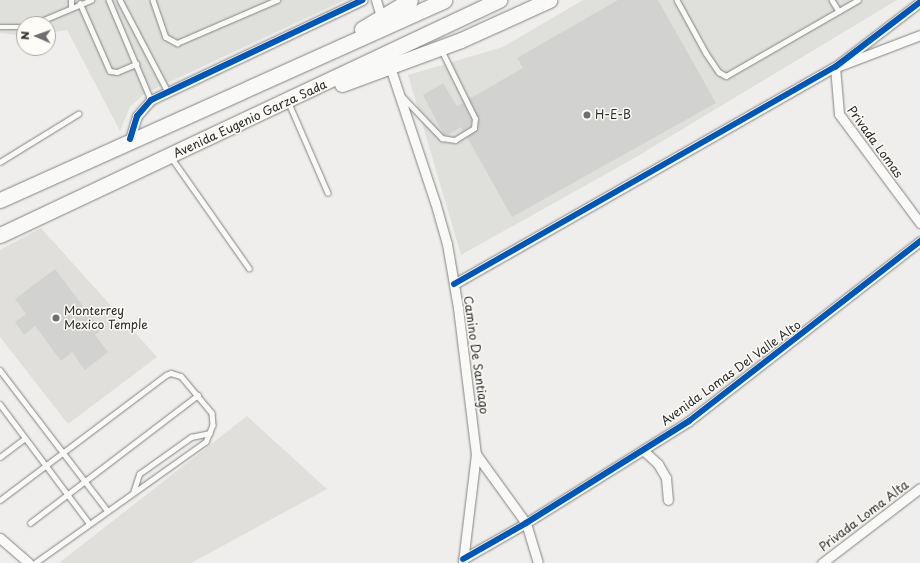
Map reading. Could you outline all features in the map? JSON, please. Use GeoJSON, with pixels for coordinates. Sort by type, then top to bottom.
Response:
{"type":"FeatureCollection","features":[{"type":"Feature","properties":{"kind":"highway"},"geometry":{"type":"LineString","coordinates":[[336,48],[381,16],[410,0]]}},
{"type":"Feature","properties":{"kind":"highway"},"geometry":{"type":"LineString","coordinates":[[0,200],[130,139],[444,0]]}},
{"type":"Feature","properties":{"kind":"highway","name":"Avenida Eugenio Garza Sada"},"geometry":{"type":"LineString","coordinates":[[0,235],[288,101],[499,0]]}},
{"type":"Feature","properties":{"kind":"highway"},"geometry":{"type":"LineString","coordinates":[[324,84],[340,85],[390,67],[440,48],[549,0]]}},
{"type":"Feature","properties":{"kind":"street"},"geometry":{"type":"LineString","coordinates":[[130,139],[140,110],[151,100],[363,0]]}},
{"type":"Feature","properties":{"kind":"street"},"geometry":{"type":"LineString","coordinates":[[376,0],[381,16]]}},
{"type":"Feature","properties":{"kind":"street"},"geometry":{"type":"LineString","coordinates":[[454,284],[835,67],[920,2]]}},
{"type":"Feature","properties":{"kind":"street"},"geometry":{"type":"LineString","coordinates":[[835,67],[920,35]]}},
{"type":"Feature","properties":{"kind":"street","name":"Camino De Santiago"},"geometry":{"type":"LineString","coordinates":[[390,67],[437,209],[447,244],[454,284],[476,454],[463,561]]}},
{"type":"Feature","properties":{"kind":"street","name":"Privada Lomas"},"geometry":{"type":"LineString","coordinates":[[835,67],[839,114],[920,222]]}},
{"type":"Feature","properties":{"kind":"street","name":"Avenida Lomas Del Valle Alto"},"geometry":{"type":"LineString","coordinates":[[463,561],[689,421],[920,241]]}},
{"type":"Feature","properties":{"kind":"street"},"geometry":{"type":"LineString","coordinates":[[643,450],[658,464],[666,478],[668,500]]}},
{"type":"Feature","properties":{"kind":"street"},"geometry":{"type":"LineString","coordinates":[[476,454],[526,523],[538,563]]}},
{"type":"Feature","properties":{"kind":"street","name":"Privada Loma Alta"},"geometry":{"type":"LineString","coordinates":[[822,563],[920,488]]}},
{"type":"Feature","properties":{"kind":"street"},"geometry":{"type":"LineString","coordinates":[[0,538],[29,563]]}},
{"type":"Feature","properties":{"kind":"lane"},"geometry":{"type":"LineString","coordinates":[[71,0],[71,8]]}},
{"type":"Feature","properties":{"kind":"lane"},"geometry":{"type":"LineString","coordinates":[[52,16],[80,3],[91,0]]}},
{"type":"Feature","properties":{"kind":"lane"},"geometry":{"type":"LineString","coordinates":[[109,0],[151,100]]}},
{"type":"Feature","properties":{"kind":"lane"},"geometry":{"type":"LineString","coordinates":[[120,0],[168,92]]}},
{"type":"Feature","properties":{"kind":"lane"},"geometry":{"type":"LineString","coordinates":[[153,0],[166,38],[177,43],[277,0]]}},
{"type":"Feature","properties":{"kind":"lane"},"geometry":{"type":"LineString","coordinates":[[683,0],[677,1],[719,72],[726,76],[858,0]]}},
{"type":"Feature","properties":{"kind":"lane"},"geometry":{"type":"LineString","coordinates":[[832,0],[839,11]]}},
{"type":"Feature","properties":{"kind":"lane"},"geometry":{"type":"LineString","coordinates":[[80,3],[110,71],[117,72],[136,64]]}},
{"type":"Feature","properties":{"kind":"lane"},"geometry":{"type":"LineString","coordinates":[[0,27],[16,27]]}},
{"type":"Feature","properties":{"kind":"lane"},"geometry":{"type":"LineString","coordinates":[[400,95],[442,138],[455,140],[474,128],[475,119],[440,48]]}},
{"type":"Feature","properties":{"kind":"lane"},"geometry":{"type":"LineString","coordinates":[[288,101],[328,193]]}},
{"type":"Feature","properties":{"kind":"lane"},"geometry":{"type":"LineString","coordinates":[[0,162],[78,114]]}},
{"type":"Feature","properties":{"kind":"lane"},"geometry":{"type":"LineString","coordinates":[[170,156],[249,268]]}},
{"type":"Feature","properties":{"kind":"lane"},"geometry":{"type":"LineString","coordinates":[[0,370],[107,510]]}},
{"type":"Feature","properties":{"kind":"lane"},"geometry":{"type":"LineString","coordinates":[[0,500],[166,375],[171,373],[181,376],[198,396],[214,419],[206,442],[107,510],[36,563]]}},
{"type":"Feature","properties":{"kind":"lane"},"geometry":{"type":"LineString","coordinates":[[30,523],[198,396]]}},
{"type":"Feature","properties":{"kind":"lane"},"geometry":{"type":"LineString","coordinates":[[0,404],[89,523]]}},
{"type":"Feature","properties":{"kind":"lane"},"geometry":{"type":"LineString","coordinates":[[133,493],[139,474],[191,437],[210,434]]}},
{"type":"Feature","properties":{"kind":"lane"},"geometry":{"type":"LineString","coordinates":[[0,457],[25,438]]}},
{"type":"Feature","properties":{"kind":"shaded area"},"geometry":{"type":"Polygon","coordinates":[[[0,0],[345,0],[144,94],[130,107],[120,131],[67,30],[56,32],[56,16],[16,16],[16,35],[0,33],[0,0]]]}},
{"type":"Feature","properties":{"kind":"shaded area"},"geometry":{"type":"Polygon","coordinates":[[[583,0],[897,0],[631,160],[461,255],[408,75],[503,47],[583,0]]]}},
{"type":"Feature","properties":{"kind":"shaded area"},"geometry":{"type":"Polygon","coordinates":[[[41,228],[157,357],[68,424],[0,337],[0,250],[41,228]]]}},
{"type":"Feature","properties":{"kind":"shaded area"},"geometry":{"type":"Polygon","coordinates":[[[247,416],[327,489],[191,563],[59,563],[247,416]]]}},
{"type":"Feature","properties":{"kind":"building","name":"H-E-B"},"geometry":{"type":"Polygon","coordinates":[[[618,0],[658,0],[716,103],[512,217],[467,137],[477,130],[479,119],[469,99],[523,68],[517,58],[618,0]]]}},
{"type":"Feature","properties":{"kind":"building"},"geometry":{"type":"Polygon","coordinates":[[[443,83],[457,106],[463,103],[471,120],[470,126],[463,131],[461,127],[448,135],[444,135],[423,95],[443,83]]]}},
{"type":"Feature","properties":{"kind":"building","name":"Monterrey Mexico Temple"},"geometry":{"type":"Polygon","coordinates":[[[55,269],[101,330],[95,335],[108,352],[85,370],[72,352],[61,361],[35,326],[24,335],[15,322],[26,314],[15,299],[55,269]]]}},
{"type":"Feature","properties":{"kind":"cycle path"},"geometry":{"type":"LineString","coordinates":[[130,139],[137,116],[151,100],[363,0]]}},
{"type":"Feature","properties":{"kind":"cycle path"},"geometry":{"type":"LineString","coordinates":[[454,284],[835,67],[920,2]]}},
{"type":"Feature","properties":{"kind":"cycle path"},"geometry":{"type":"LineString","coordinates":[[463,559],[526,523],[689,421],[920,241]]}},
{"type":"Feature","properties":{"kind":"place","name":"H-E-B"},"geometry":{"type":"Point","coordinates":[587,115]}},
{"type":"Feature","properties":{"kind":"place","name":"Monterrey Mexico Temple"},"geometry":{"type":"Point","coordinates":[56,318]}}]}
